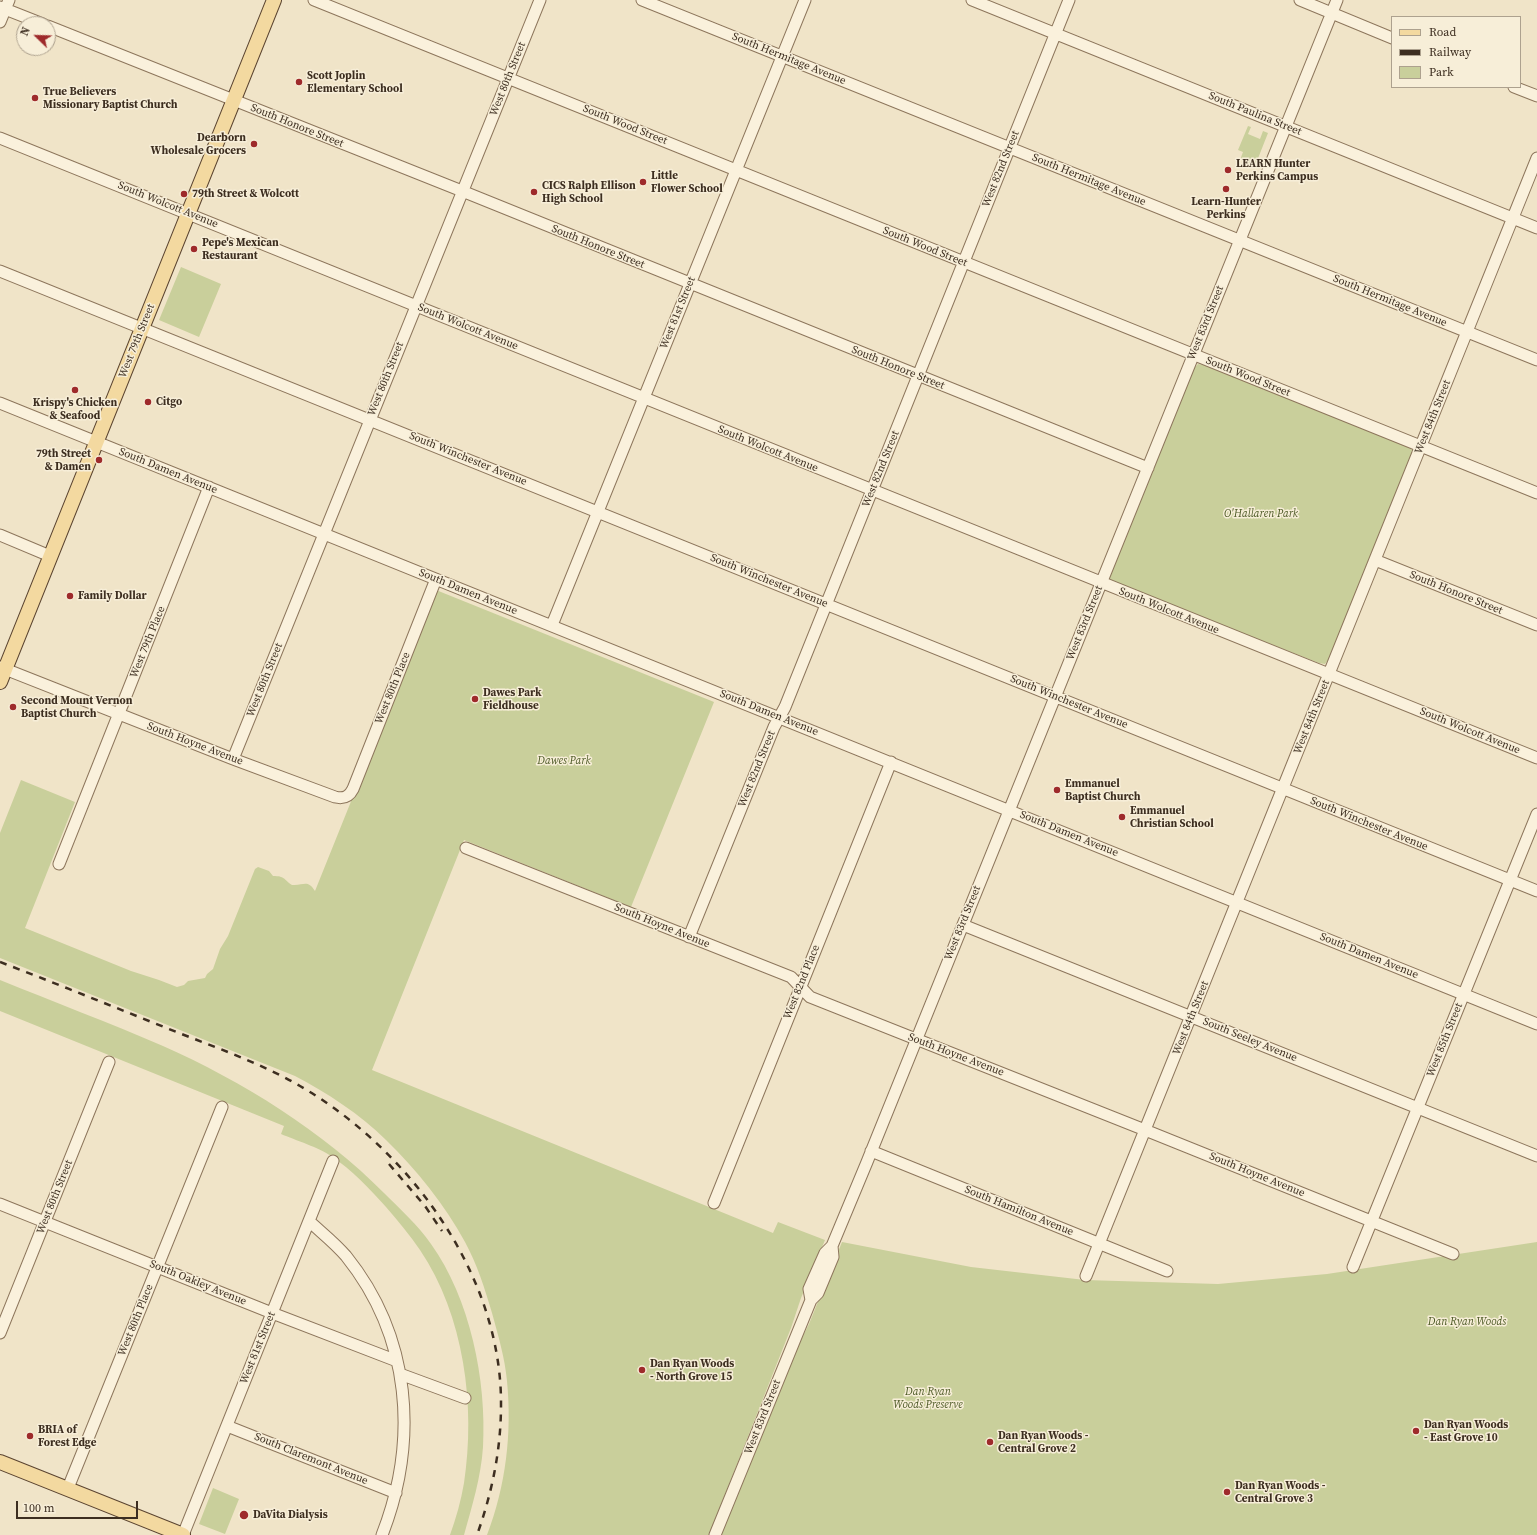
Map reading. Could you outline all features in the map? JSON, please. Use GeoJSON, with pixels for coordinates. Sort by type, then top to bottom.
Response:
{"type":"FeatureCollection","features":[{"type":"Feature","properties":{"kind":"main road","name":"West 79th Street"},"geometry":{"type":"LineString","coordinates":[[0,682],[3,668],[50,556],[274,0]]}},
{"type":"Feature","properties":{"kind":"main road"},"geometry":{"type":"LineString","coordinates":[[0,1462],[183,1535]]}},
{"type":"Feature","properties":{"kind":"street","name":"South Wood Street"},"geometry":{"type":"LineString","coordinates":[[314,0],[1537,493]]}},
{"type":"Feature","properties":{"kind":"street","name":"West 80th Street"},"geometry":{"type":"LineString","coordinates":[[233,759],[540,0]]}},
{"type":"Feature","properties":{"kind":"street","name":"South Hermitage Avenue"},"geometry":{"type":"LineString","coordinates":[[642,0],[1537,360]]}},
{"type":"Feature","properties":{"kind":"street","name":"West 81st Street"},"geometry":{"type":"LineString","coordinates":[[552,625],[805,0]]}},
{"type":"Feature","properties":{"kind":"street","name":"South Paulina Street"},"geometry":{"type":"LineString","coordinates":[[972,0],[1537,228]]}},
{"type":"Feature","properties":{"kind":"street","name":"West 82nd Street"},"geometry":{"type":"LineString","coordinates":[[689,937],[779,717],[785,707],[1069,0]]}},
{"type":"Feature","properties":{"kind":"street"},"geometry":{"type":"LineString","coordinates":[[1300,0],[1391,38]]}},
{"type":"Feature","properties":{"kind":"street","name":"West 83rd Street"},"geometry":{"type":"LineString","coordinates":[[715,1535],[811,1300],[809,1289],[825,1253],[832,1246],[871,1151],[1337,0]]}},
{"type":"Feature","properties":{"kind":"street"},"geometry":{"type":"LineString","coordinates":[[0,22],[5,5],[27,16]]}},
{"type":"Feature","properties":{"kind":"street","name":"South Honore Street"},"geometry":{"type":"LineString","coordinates":[[56,29],[462,191],[1148,468]]}},
{"type":"Feature","properties":{"kind":"street"},"geometry":{"type":"LineString","coordinates":[[1517,88],[1537,96]]}},
{"type":"Feature","properties":{"kind":"street","name":"South Wolcott Avenue"},"geometry":{"type":"LineString","coordinates":[[0,138],[1537,758]]}},
{"type":"Feature","properties":{"kind":"street","name":"West 84th Street"},"geometry":{"type":"LineString","coordinates":[[1086,1276],[1537,158]]}},
{"type":"Feature","properties":{"kind":"street","name":"South Winchester Avenue"},"geometry":{"type":"LineString","coordinates":[[0,271],[1537,891]]}},
{"type":"Feature","properties":{"kind":"street","name":"South Damen Avenue"},"geometry":{"type":"LineString","coordinates":[[0,403],[1537,1024]]}},
{"type":"Feature","properties":{"kind":"street","name":"West 79th Place"},"geometry":{"type":"LineString","coordinates":[[60,864],[209,487]]}},
{"type":"Feature","properties":{"kind":"street"},"geometry":{"type":"LineString","coordinates":[[0,536],[50,556]]}},
{"type":"Feature","properties":{"kind":"street","name":"South Honore Street"},"geometry":{"type":"LineString","coordinates":[[1375,560],[1537,625]]}},
{"type":"Feature","properties":{"kind":"street","name":"West 80th Place"},"geometry":{"type":"LineString","coordinates":[[347,796],[353,789],[436,579]]}},
{"type":"Feature","properties":{"kind":"street","name":"South Hoyne Avenue"},"geometry":{"type":"LineString","coordinates":[[3,668],[233,759],[335,797],[343,798],[347,796]]}},
{"type":"Feature","properties":{"kind":"street","name":"West 82nd Place"},"geometry":{"type":"LineString","coordinates":[[714,1203],[891,762]]}},
{"type":"Feature","properties":{"kind":"street","name":"West 85th Street"},"geometry":{"type":"LineString","coordinates":[[1354,1267],[1537,814]]}},
{"type":"Feature","properties":{"kind":"street","name":"South Hoyne Avenue"},"geometry":{"type":"LineString","coordinates":[[466,848],[792,977],[800,988],[810,997],[1453,1254]]}},
{"type":"Feature","properties":{"kind":"street","name":"South Seeley Avenue"},"geometry":{"type":"LineString","coordinates":[[963,925],[1537,1156]]}},
{"type":"Feature","properties":{"kind":"street","name":"West 80th Street"},"geometry":{"type":"LineString","coordinates":[[0,1333],[109,1062]]}},
{"type":"Feature","properties":{"kind":"street","name":"West 80th Place"},"geometry":{"type":"LineString","coordinates":[[68,1488],[222,1107]]}},
{"type":"Feature","properties":{"kind":"street","name":"South Hamilton Avenue"},"geometry":{"type":"LineString","coordinates":[[871,1151],[1167,1272]]}},
{"type":"Feature","properties":{"kind":"street","name":"West 81st Street"},"geometry":{"type":"LineString","coordinates":[[183,1535],[333,1161]]}},
{"type":"Feature","properties":{"kind":"street","name":"South Oakley Avenue"},"geometry":{"type":"LineString","coordinates":[[0,1204],[272,1313],[397,1361]]}},
{"type":"Feature","properties":{"kind":"street"},"geometry":{"type":"LineString","coordinates":[[309,1221],[331,1240],[359,1274],[381,1312],[397,1361],[403,1394],[404,1440],[400,1476],[382,1535]]}},
{"type":"Feature","properties":{"kind":"street"},"geometry":{"type":"LineString","coordinates":[[400,1374],[465,1398]]}},
{"type":"Feature","properties":{"kind":"street","name":"South Claremont Avenue"},"geometry":{"type":"LineString","coordinates":[[227,1426],[396,1493]]}},
{"type":"Feature","properties":{"kind":"green space"},"geometry":{"type":"Polygon","coordinates":[[[1248,126],[1251,127],[1248,134],[1260,139],[1263,131],[1268,133],[1255,166],[1240,160],[1243,152],[1238,150],[1248,126]]]}},
{"type":"Feature","properties":{"kind":"green space"},"geometry":{"type":"Polygon","coordinates":[[[181,267],[221,284],[199,337],[159,320],[181,267]]]}},
{"type":"Feature","properties":{"kind":"green space","name":"O'Hallaren Park"},"geometry":{"type":"Polygon","coordinates":[[[1198,364],[1204,365],[1407,446],[1412,450],[1411,457],[1328,660],[1325,664],[1319,663],[1114,583],[1109,578],[1193,369],[1198,364]]]}},
{"type":"Feature","properties":{"kind":"green space","name":"Dawes Park"},"geometry":{"type":"Polygon","coordinates":[[[436,590],[714,702],[631,907],[464,840],[372,1070],[773,1233],[778,1222],[825,1240],[709,1535],[487,1535],[499,1498],[508,1440],[509,1420],[505,1364],[489,1304],[473,1259],[457,1228],[430,1188],[376,1130],[331,1097],[295,1076],[0,958],[0,833],[21,780],[75,802],[25,928],[131,971],[177,987],[184,985],[188,981],[205,978],[213,969],[220,949],[228,936],[255,869],[258,867],[269,871],[273,876],[282,877],[292,885],[310,885],[315,891],[436,590]]]}},
{"type":"Feature","properties":{"kind":"green space"},"geometry":{"type":"Polygon","coordinates":[[[0,980],[163,1046],[193,1060],[252,1092],[309,1129],[335,1149],[361,1171],[420,1230],[445,1266],[456,1289],[466,1315],[479,1368],[484,1422],[483,1447],[478,1480],[464,1535],[450,1535],[464,1483],[468,1423],[467,1393],[463,1362],[456,1332],[447,1303],[435,1276],[420,1250],[386,1207],[374,1193],[346,1167],[331,1156],[321,1150],[281,1134],[284,1126],[0,1011],[0,980]]]}},
{"type":"Feature","properties":{"kind":"green space","name":"Dan Ryan Woods Preserve"},"geometry":{"type":"Polygon","coordinates":[[[842,1242],[971,1267],[1085,1280],[1218,1284],[1327,1274],[1537,1242],[1537,1535],[721,1535],[793,1355],[809,1324],[842,1242]]]}},
{"type":"Feature","properties":{"kind":"green space"},"geometry":{"type":"Polygon","coordinates":[[[213,1488],[239,1499],[225,1534],[199,1524],[213,1488]]]}},
{"type":"Feature","properties":{"kind":"railway"},"geometry":{"type":"LineString","coordinates":[[0,962],[225,1051],[286,1078],[340,1112],[378,1144],[412,1180],[442,1220],[467,1264],[485,1309],[497,1357],[501,1422],[495,1471],[477,1535]]}},
{"type":"Feature","properties":{"kind":"railway"},"geometry":{"type":"LineString","coordinates":[[389,1164],[425,1206],[442,1231]]}},
{"type":"Feature","properties":{"kind":"place","name":"Scott Joplin Elementary School"},"geometry":{"type":"Point","coordinates":[299,82]}},
{"type":"Feature","properties":{"kind":"place","name":"True Believers Missionary Baptist Church"},"geometry":{"type":"Point","coordinates":[35,98]}},
{"type":"Feature","properties":{"kind":"place","name":"Dearborn Wholesale Grocers"},"geometry":{"type":"Point","coordinates":[254,144]}},
{"type":"Feature","properties":{"kind":"place","name":"LEARN Hunter Perkins Campus"},"geometry":{"type":"Point","coordinates":[1228,170]}},
{"type":"Feature","properties":{"kind":"place","name":"Little Flower School"},"geometry":{"type":"Point","coordinates":[643,182]}},
{"type":"Feature","properties":{"kind":"place","name":"Learn-Hunter Perkins"},"geometry":{"type":"Point","coordinates":[1226,189]}},
{"type":"Feature","properties":{"kind":"place","name":"CICS Ralph Ellison High School"},"geometry":{"type":"Point","coordinates":[534,192]}},
{"type":"Feature","properties":{"kind":"place","name":"79th Street & Wolcott"},"geometry":{"type":"Point","coordinates":[184,194]}},
{"type":"Feature","properties":{"kind":"place","name":"Pepe's Mexican Restaurant"},"geometry":{"type":"Point","coordinates":[194,249]}},
{"type":"Feature","properties":{"kind":"place","name":"Krispy's Chicken & Seafood"},"geometry":{"type":"Point","coordinates":[75,390]}},
{"type":"Feature","properties":{"kind":"place","name":"Citgo"},"geometry":{"type":"Point","coordinates":[148,402]}},
{"type":"Feature","properties":{"kind":"place","name":"79th Street & Damen"},"geometry":{"type":"Point","coordinates":[99,460]}},
{"type":"Feature","properties":{"kind":"place","name":"Family Dollar"},"geometry":{"type":"Point","coordinates":[70,596]}},
{"type":"Feature","properties":{"kind":"place","name":"Dawes Park Fieldhouse"},"geometry":{"type":"Point","coordinates":[475,699]}},
{"type":"Feature","properties":{"kind":"place","name":"Second Mount Vernon Baptist Church"},"geometry":{"type":"Point","coordinates":[13,707]}},
{"type":"Feature","properties":{"kind":"place","name":"Emmanuel Baptist Church"},"geometry":{"type":"Point","coordinates":[1057,790]}},
{"type":"Feature","properties":{"kind":"place","name":"Emmanuel Christian School"},"geometry":{"type":"Point","coordinates":[1122,817]}},
{"type":"Feature","properties":{"kind":"place","name":"Dan Ryan Woods - North Grove 15"},"geometry":{"type":"Point","coordinates":[642,1370]}},
{"type":"Feature","properties":{"kind":"place","name":"Dan Ryan Woods - East Grove 10"},"geometry":{"type":"Point","coordinates":[1416,1431]}},
{"type":"Feature","properties":{"kind":"place","name":"BRIA of Forest Edge"},"geometry":{"type":"Point","coordinates":[30,1436]}},
{"type":"Feature","properties":{"kind":"place","name":"Dan Ryan Woods - Central Grove 2"},"geometry":{"type":"Point","coordinates":[990,1442]}},
{"type":"Feature","properties":{"kind":"place","name":"Dan Ryan Woods - Central Grove 3"},"geometry":{"type":"Point","coordinates":[1227,1492]}},
{"type":"Feature","properties":{"kind":"place","name":"DaVita Dialysis"},"geometry":{"type":"Point","coordinates":[244,1515]}},
{"type":"Feature","properties":{"kind":"park label","name":"Dan Ryan Woods"},"geometry":{"type":"Point","coordinates":[1467,1322]}}]}
